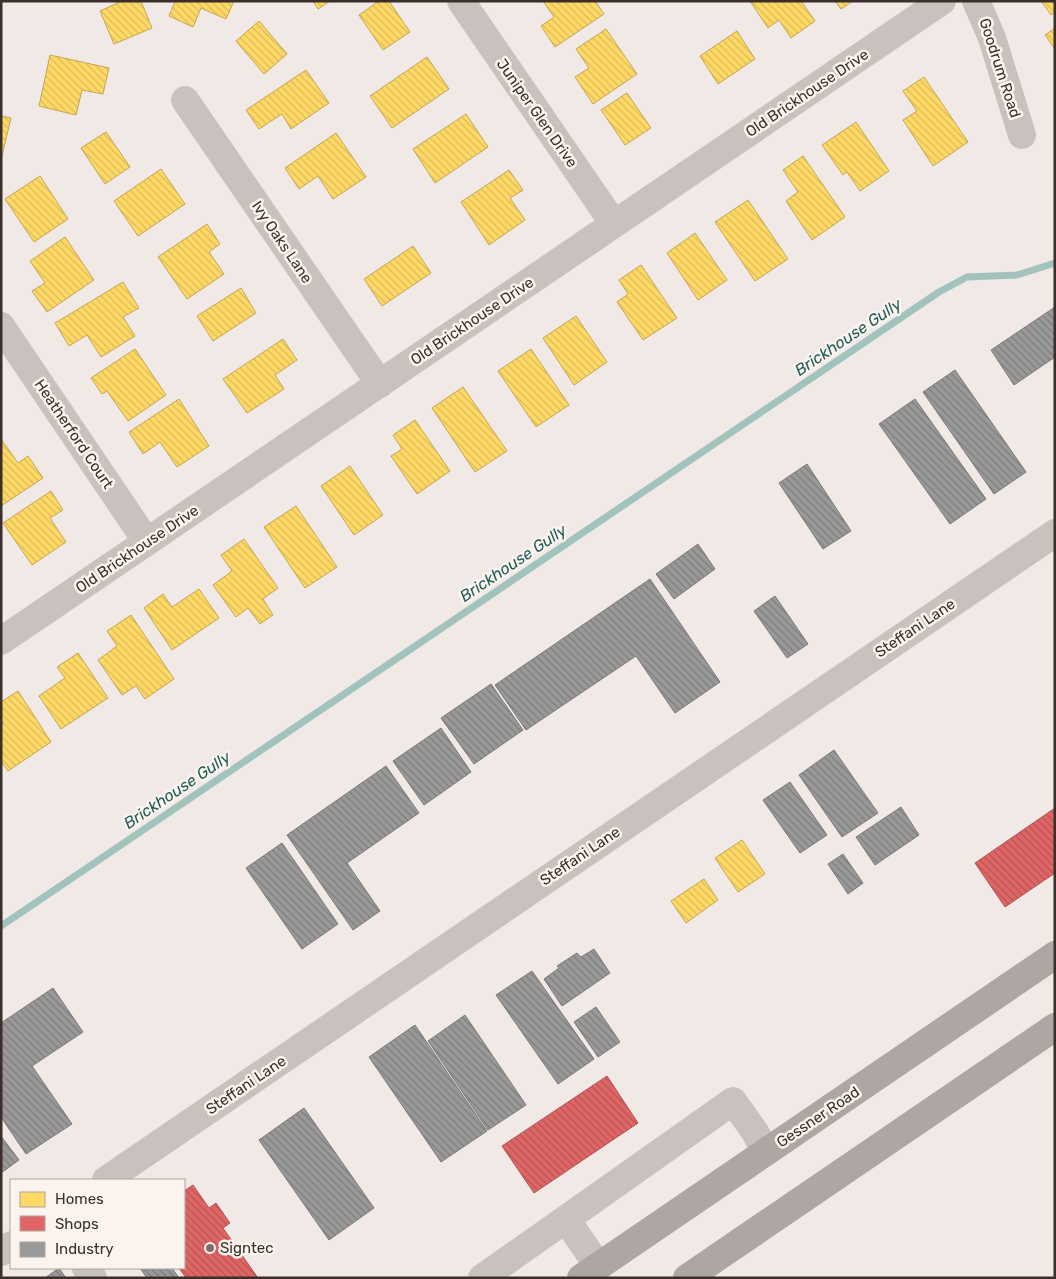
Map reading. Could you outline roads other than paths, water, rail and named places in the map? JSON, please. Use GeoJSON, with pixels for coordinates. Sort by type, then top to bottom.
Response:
{"type":"FeatureCollection","features":[{"type":"Feature","properties":{"kind":"main road","name":"Gessner Road"},"geometry":{"type":"LineString","coordinates":[[589,1272],[1055,955]]}},
{"type":"Feature","properties":{"kind":"main road"},"geometry":{"type":"LineString","coordinates":[[687,1278],[1055,1027]]}},
{"type":"Feature","properties":{"kind":"street","name":"Juniper Glen Drive"},"geometry":{"type":"LineString","coordinates":[[461,1],[614,224]]}},
{"type":"Feature","properties":{"kind":"street","name":"Old Brickhouse Drive"},"geometry":{"type":"LineString","coordinates":[[1,641],[942,1]]}},
{"type":"Feature","properties":{"kind":"street","name":"Goodrum Road"},"geometry":{"type":"LineString","coordinates":[[976,1],[992,38],[1022,135]]}},
{"type":"Feature","properties":{"kind":"street","name":"Ivy Oaks Lane"},"geometry":{"type":"LineString","coordinates":[[185,100],[380,384]]}},
{"type":"Feature","properties":{"kind":"street","name":"Heatherford Court"},"geometry":{"type":"LineString","coordinates":[[1,326],[147,542]]}},
{"type":"Feature","properties":{"kind":"street","name":"Steffani Lane"},"geometry":{"type":"LineString","coordinates":[[107,1179],[1055,533]]}},
{"type":"Feature","properties":{"kind":"street"},"geometry":{"type":"LineString","coordinates":[[482,1278],[733,1102],[755,1132],[766,1152]]}},
{"type":"Feature","properties":{"kind":"street"},"geometry":{"type":"LineString","coordinates":[[566,1219],[589,1272]]}},
{"type":"Feature","properties":{"kind":"waterway","name":"Brickhouse Gully"},"geometry":{"type":"LineString","coordinates":[[1,926],[939,292],[967,277],[1017,275],[1055,263]]}},
{"type":"Feature","properties":{"kind":"place","name":"Signtec"},"geometry":{"type":"Point","coordinates":[210,1248]}}]}
